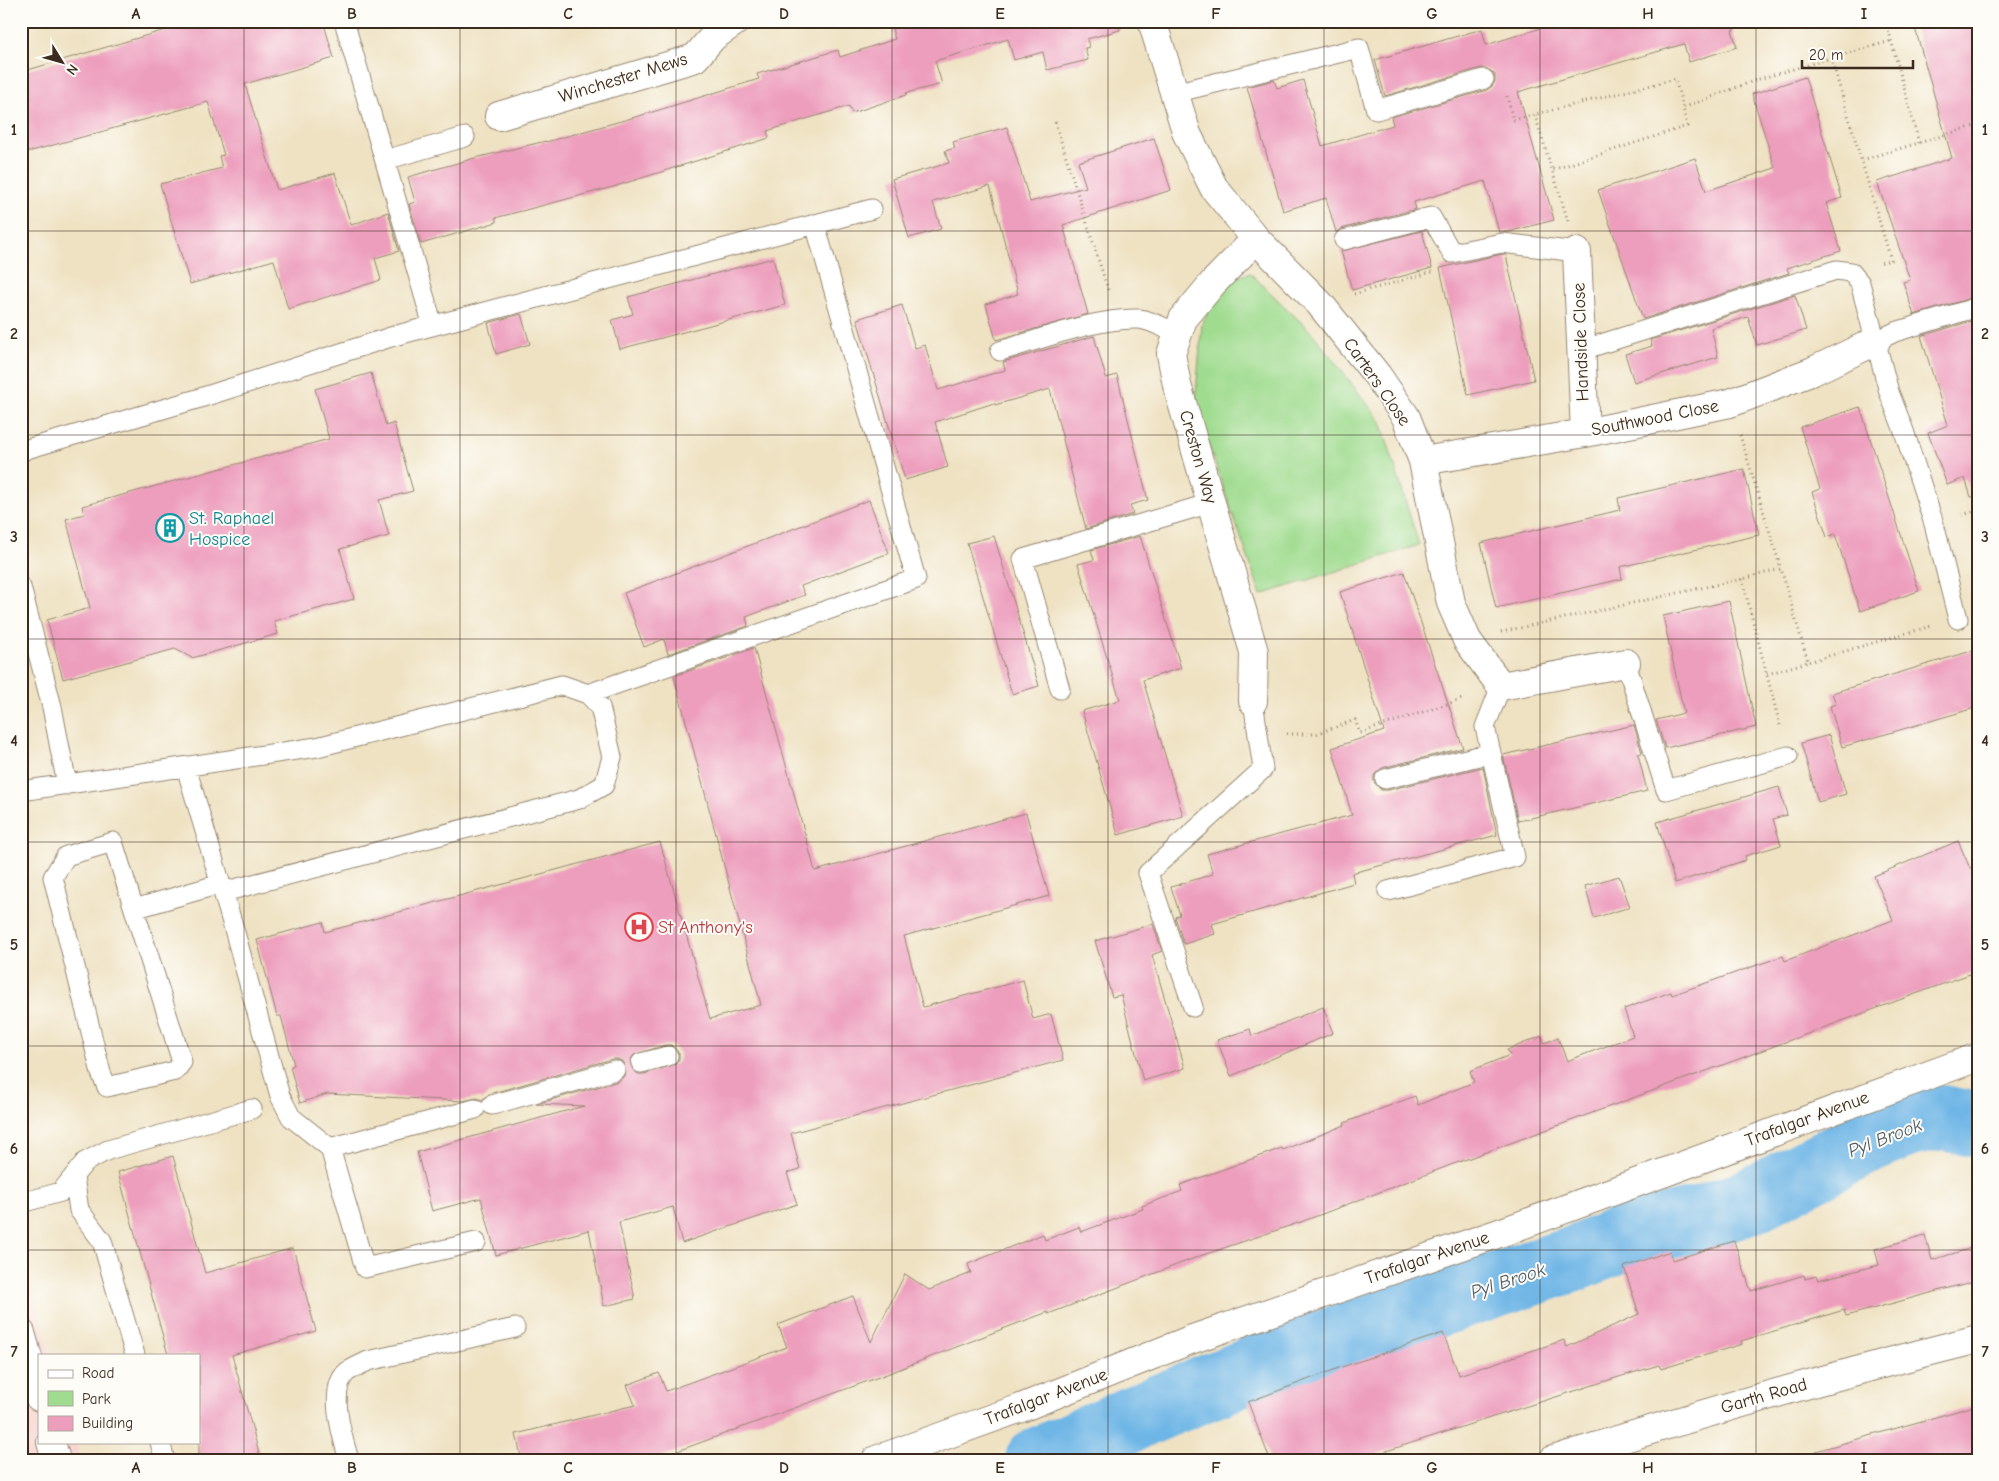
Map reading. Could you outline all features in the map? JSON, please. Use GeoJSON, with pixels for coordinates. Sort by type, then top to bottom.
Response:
{"type":"FeatureCollection","features":[{"type":"Feature","properties":{"kind":"main road","name":"Winchester Mews"},"geometry":{"type":"LineString","coordinates":[[499,116],[695,58],[713,38],[736,21]]}},
{"type":"Feature","properties":{"kind":"main road","name":"Carters Close"},"geometry":{"type":"LineString","coordinates":[[1152,21],[1187,134],[1214,188],[1256,238],[1320,304],[1377,375],[1406,417],[1423,461],[1451,604],[1467,640],[1501,686]]}},
{"type":"Feature","properties":{"kind":"main road","name":"Creston Way"},"geometry":{"type":"LineString","coordinates":[[1254,701],[1254,652],[1177,385],[1171,354],[1183,319],[1213,283],[1256,238]]}},
{"type":"Feature","properties":{"kind":"main road","name":"Handside Close"},"geometry":{"type":"LineString","coordinates":[[1577,252],[1585,432]]}},
{"type":"Feature","properties":{"kind":"main road","name":"Southwood Close"},"geometry":{"type":"LineString","coordinates":[[1423,461],[1585,432],[1730,403],[1813,371],[1876,341]]}},
{"type":"Feature","properties":{"kind":"main road"},"geometry":{"type":"LineString","coordinates":[[1501,686],[1626,663]]}},
{"type":"Feature","properties":{"kind":"main road","name":"Trafalgar Avenue"},"geometry":{"type":"LineString","coordinates":[[876,1460],[1020,1408],[1190,1340],[1508,1230],[1978,1057]]}},
{"type":"Feature","properties":{"kind":"main road"},"geometry":{"type":"LineString","coordinates":[[21,1333],[38,1393]]}},
{"type":"Feature","properties":{"kind":"main road","name":"Garth Road"},"geometry":{"type":"LineString","coordinates":[[1552,1460],[1697,1415],[1879,1364],[1978,1339]]}},
{"type":"Feature","properties":{"kind":"main road"},"geometry":{"type":"LineString","coordinates":[[52,1444],[56,1460]]}},
{"type":"Feature","properties":{"kind":"lane"},"geometry":{"type":"LineString","coordinates":[[344,21],[433,326]]}},
{"type":"Feature","properties":{"kind":"lane"},"geometry":{"type":"LineString","coordinates":[[1174,93],[1359,48],[1376,110],[1484,80]]}},
{"type":"Feature","properties":{"kind":"lane"},"geometry":{"type":"LineString","coordinates":[[385,160],[465,137]]}},
{"type":"Feature","properties":{"kind":"lane"},"geometry":{"type":"LineString","coordinates":[[21,452],[67,436],[197,399],[394,336],[872,209]]}},
{"type":"Feature","properties":{"kind":"lane"},"geometry":{"type":"LineString","coordinates":[[1344,240],[1431,217],[1452,253],[1502,243],[1577,252]]}},
{"type":"Feature","properties":{"kind":"lane"},"geometry":{"type":"LineString","coordinates":[[588,694],[916,579],[815,224]]}},
{"type":"Feature","properties":{"kind":"lane"},"geometry":{"type":"LineString","coordinates":[[1582,350],[1836,270],[1851,272],[1860,284],[1889,392],[1904,431],[1934,524],[1958,619]]}},
{"type":"Feature","properties":{"kind":"lane"},"geometry":{"type":"LineString","coordinates":[[1876,341],[1895,332],[1978,307]]}},
{"type":"Feature","properties":{"kind":"lane"},"geometry":{"type":"LineString","coordinates":[[1000,351],[1092,325],[1118,320],[1141,319],[1178,334]]}},
{"type":"Feature","properties":{"kind":"lane"},"geometry":{"type":"LineString","coordinates":[[1060,689],[1024,559],[1211,502]]}},
{"type":"Feature","properties":{"kind":"lane"},"geometry":{"type":"LineString","coordinates":[[21,587],[50,699],[67,785]]}},
{"type":"Feature","properties":{"kind":"lane"},"geometry":{"type":"LineString","coordinates":[[1626,663],[1666,790],[1788,756]]}},
{"type":"Feature","properties":{"kind":"lane"},"geometry":{"type":"LineString","coordinates":[[21,792],[317,747],[562,685],[588,694],[600,708],[612,757],[604,785],[579,799],[448,834],[134,909]]}},
{"type":"Feature","properties":{"kind":"lane"},"geometry":{"type":"LineString","coordinates":[[1388,891],[1515,856],[1485,727],[1501,686]]}},
{"type":"Feature","properties":{"kind":"lane"},"geometry":{"type":"LineString","coordinates":[[1194,1007],[1148,873],[1263,769],[1254,701]]}},
{"type":"Feature","properties":{"kind":"lane"},"geometry":{"type":"LineString","coordinates":[[1385,779],[1491,753]]}},
{"type":"Feature","properties":{"kind":"lane"},"geometry":{"type":"LineString","coordinates":[[186,767],[280,1096],[291,1117],[330,1148],[365,1268],[476,1242]]}},
{"type":"Feature","properties":{"kind":"lane"},"geometry":{"type":"LineString","coordinates":[[113,842],[134,909],[182,1062],[175,1071],[107,1087],[101,1072],[53,877],[66,856],[113,842]]}},
{"type":"Feature","properties":{"kind":"lane"},"geometry":{"type":"LineString","coordinates":[[641,1063],[668,1056]]}},
{"type":"Feature","properties":{"kind":"lane"},"geometry":{"type":"LineString","coordinates":[[330,1148],[615,1070]]}},
{"type":"Feature","properties":{"kind":"lane"},"geometry":{"type":"LineString","coordinates":[[21,1203],[61,1192],[85,1162],[108,1150],[252,1108]]}},
{"type":"Feature","properties":{"kind":"lane"},"geometry":{"type":"LineString","coordinates":[[74,1178],[79,1210],[102,1241],[135,1354]]}},
{"type":"Feature","properties":{"kind":"lane"},"geometry":{"type":"LineString","coordinates":[[349,1460],[342,1436],[336,1402],[342,1379],[347,1372],[368,1361],[515,1328]]}},
{"type":"Feature","properties":{"kind":"lane"},"geometry":{"type":"LineString","coordinates":[[161,1444],[165,1460]]}},
{"type":"Feature","properties":{"kind":"path"},"geometry":{"type":"LineString","coordinates":[[1886,21],[1919,143]]}},
{"type":"Feature","properties":{"kind":"path"},"geometry":{"type":"LineString","coordinates":[[1683,108],[1756,80],[1891,41]]}},
{"type":"Feature","properties":{"kind":"path"},"geometry":{"type":"LineString","coordinates":[[1832,58],[1891,260],[1851,272]]}},
{"type":"Feature","properties":{"kind":"path"},"geometry":{"type":"LineString","coordinates":[[1484,80],[1503,83],[1513,120],[1675,79],[1687,126],[1552,170]]}},
{"type":"Feature","properties":{"kind":"path"},"geometry":{"type":"LineString","coordinates":[[1535,115],[1577,252]]}},
{"type":"Feature","properties":{"kind":"path"},"geometry":{"type":"LineString","coordinates":[[1055,122],[1118,320]]}},
{"type":"Feature","properties":{"kind":"path"},"geometry":{"type":"LineString","coordinates":[[1862,160],[1978,125]]}},
{"type":"Feature","properties":{"kind":"path"},"geometry":{"type":"LineString","coordinates":[[1320,304],[1436,271],[1452,253]]}},
{"type":"Feature","properties":{"kind":"path"},"geometry":{"type":"LineString","coordinates":[[1730,403],[1808,662]]}},
{"type":"Feature","properties":{"kind":"path"},"geometry":{"type":"LineString","coordinates":[[1467,640],[1781,569]]}},
{"type":"Feature","properties":{"kind":"path"},"geometry":{"type":"LineString","coordinates":[[1742,579],[1788,756]]}},
{"type":"Feature","properties":{"kind":"path"},"geometry":{"type":"LineString","coordinates":[[1767,674],[1958,619]]}},
{"type":"Feature","properties":{"kind":"path"},"geometry":{"type":"LineString","coordinates":[[1258,734],[1316,734],[1355,720],[1360,733],[1501,686]]}},
{"type":"Feature","properties":{"kind":"shaded area"},"geometry":{"type":"Polygon","coordinates":[[[21,1253],[51,1354],[38,1354],[38,1444],[77,1444],[81,1460],[21,1460],[21,1253]]]}},
{"type":"Feature","properties":{"kind":"green space"},"geometry":{"type":"Polygon","coordinates":[[[1250,273],[1314,335],[1381,422],[1419,545],[1261,595],[1195,406],[1202,324],[1225,281],[1250,273]]]}},
{"type":"Feature","properties":{"kind":"building"},"geometry":{"type":"Polygon","coordinates":[[[196,21],[323,21],[334,58],[245,84],[277,190],[335,173],[351,225],[388,212],[399,251],[375,258],[381,280],[288,309],[274,260],[190,284],[160,184],[222,168],[219,156],[224,155],[208,102],[21,154],[21,72],[196,21]]]}},
{"type":"Feature","properties":{"kind":"building"},"geometry":{"type":"Polygon","coordinates":[[[922,21],[1118,21],[1120,30],[1087,39],[1089,47],[1085,48],[1088,60],[1047,70],[1043,52],[1014,60],[1008,39],[935,61],[942,84],[906,93],[906,95],[852,113],[849,106],[767,131],[769,138],[613,187],[495,218],[497,222],[421,244],[409,204],[415,202],[408,177],[646,114],[759,79],[757,74],[838,50],[840,57],[895,39],[892,29],[922,21]]]}},
{"type":"Feature","properties":{"kind":"building"},"geometry":{"type":"Polygon","coordinates":[[[1564,21],[1733,21],[1734,30],[1732,30],[1737,47],[1689,62],[1684,44],[1518,92],[1554,220],[1508,232],[1499,232],[1485,181],[1414,202],[1416,209],[1341,229],[1336,232],[1326,198],[1283,211],[1247,87],[1274,80],[1277,88],[1303,80],[1322,146],[1393,125],[1391,117],[1487,90],[1495,81],[1495,75],[1491,71],[1481,68],[1385,96],[1375,60],[1482,29],[1486,45],[1564,21]]]}},
{"type":"Feature","properties":{"kind":"building"},"geometry":{"type":"Polygon","coordinates":[[[1913,21],[1978,21],[1978,296],[1914,315],[1903,282],[1910,280],[1877,182],[1952,158],[1913,21]]]}},
{"type":"Feature","properties":{"kind":"building"},"geometry":{"type":"Polygon","coordinates":[[[1805,77],[1842,198],[1826,203],[1841,251],[1787,268],[1789,273],[1643,319],[1598,190],[1695,158],[1706,191],[1775,168],[1752,94],[1805,77]]]}},
{"type":"Feature","properties":{"kind":"building"},"geometry":{"type":"Polygon","coordinates":[[[1007,127],[1030,202],[1086,187],[1078,162],[1154,138],[1171,190],[1063,225],[1088,314],[996,340],[986,304],[1018,294],[990,186],[933,202],[941,229],[909,238],[892,179],[949,163],[945,151],[955,148],[953,142],[1007,127]]]}},
{"type":"Feature","properties":{"kind":"building"},"geometry":{"type":"Polygon","coordinates":[[[1422,231],[1432,268],[1352,290],[1341,251],[1422,231]]]}},
{"type":"Feature","properties":{"kind":"building"},"geometry":{"type":"Polygon","coordinates":[[[1502,254],[1506,255],[1534,380],[1468,395],[1440,268],[1502,254]]]}},
{"type":"Feature","properties":{"kind":"building"},"geometry":{"type":"Polygon","coordinates":[[[773,258],[785,305],[620,349],[612,320],[633,314],[628,297],[773,258]]]}},
{"type":"Feature","properties":{"kind":"building"},"geometry":{"type":"Polygon","coordinates":[[[1795,295],[1806,330],[1757,345],[1748,317],[1711,328],[1718,357],[1634,382],[1625,354],[1652,346],[1650,340],[1795,295]]]}},
{"type":"Feature","properties":{"kind":"building"},"geometry":{"type":"Polygon","coordinates":[[[902,305],[915,348],[925,345],[938,390],[1005,370],[1003,362],[1094,336],[1106,378],[1117,375],[1148,500],[1130,505],[1133,514],[1086,529],[1050,389],[995,405],[994,403],[935,422],[948,467],[905,480],[857,319],[902,305]]]}},
{"type":"Feature","properties":{"kind":"building"},"geometry":{"type":"Polygon","coordinates":[[[521,314],[530,344],[496,354],[488,323],[521,314]]]}},
{"type":"Feature","properties":{"kind":"building"},"geometry":{"type":"Polygon","coordinates":[[[1978,319],[1978,496],[1971,497],[1965,478],[1947,485],[1928,433],[1948,425],[1921,336],[1978,319]]]}},
{"type":"Feature","properties":{"kind":"building","name":"St. Raphael Hospice"},"geometry":{"type":"Polygon","coordinates":[[[371,373],[386,426],[394,423],[413,491],[379,500],[389,536],[340,549],[354,599],[274,621],[278,634],[192,658],[175,649],[63,679],[47,620],[90,608],[66,519],[84,514],[82,506],[329,439],[315,389],[371,373]]]}},
{"type":"Feature","properties":{"kind":"building"},"geometry":{"type":"Polygon","coordinates":[[[1860,407],[1919,591],[1860,611],[1835,534],[1827,537],[1812,492],[1820,489],[1800,427],[1860,407]]]}},
{"type":"Feature","properties":{"kind":"building"},"geometry":{"type":"Polygon","coordinates":[[[1744,469],[1759,535],[1620,567],[1622,579],[1496,608],[1481,543],[1620,510],[1618,498],[1744,469]]]}},
{"type":"Feature","properties":{"kind":"building"},"geometry":{"type":"Polygon","coordinates":[[[869,500],[889,553],[801,586],[805,595],[746,617],[748,626],[668,654],[664,639],[644,647],[624,593],[869,500]]]}},
{"type":"Feature","properties":{"kind":"building"},"geometry":{"type":"Polygon","coordinates":[[[994,536],[1039,686],[1012,694],[967,543],[994,536]]]}},
{"type":"Feature","properties":{"kind":"building"},"geometry":{"type":"Polygon","coordinates":[[[1140,536],[1181,668],[1143,680],[1183,816],[1118,835],[1082,711],[1120,700],[1078,564],[1094,560],[1091,550],[1140,536]]]}},
{"type":"Feature","properties":{"kind":"building"},"geometry":{"type":"Polygon","coordinates":[[[1404,572],[1463,748],[1382,768],[1374,775],[1374,782],[1381,790],[1388,790],[1483,767],[1497,835],[1352,873],[1354,883],[1212,924],[1215,934],[1184,944],[1175,917],[1180,915],[1171,887],[1213,874],[1207,854],[1352,815],[1332,748],[1384,731],[1340,592],[1404,572]]]}},
{"type":"Feature","properties":{"kind":"building"},"geometry":{"type":"Polygon","coordinates":[[[1729,601],[1756,727],[1665,748],[1656,720],[1684,713],[1663,616],[1729,601]]]}},
{"type":"Feature","properties":{"kind":"building","name":"St Anthony's"},"geometry":{"type":"Polygon","coordinates":[[[754,648],[815,871],[1026,813],[1049,896],[904,936],[923,1007],[1023,980],[1033,1019],[1051,1014],[1063,1060],[791,1133],[800,1169],[787,1173],[797,1204],[682,1243],[673,1207],[619,1222],[635,1299],[604,1306],[589,1230],[496,1255],[481,1198],[432,1211],[417,1152],[584,1106],[536,1104],[619,1081],[626,1072],[623,1062],[618,1059],[612,1059],[489,1094],[482,1100],[477,1098],[463,1101],[327,1094],[300,1103],[290,1067],[294,1065],[281,1016],[277,1016],[257,940],[323,922],[325,932],[660,842],[710,1019],[761,1005],[674,676],[754,648]],[[665,1045],[634,1055],[630,1060],[633,1070],[638,1074],[644,1074],[676,1064],[679,1059],[679,1053],[671,1045],[665,1045]]]}},
{"type":"Feature","properties":{"kind":"building"},"geometry":{"type":"Polygon","coordinates":[[[1978,649],[1978,707],[1842,747],[1830,706],[1836,704],[1832,693],[1978,649]]]}},
{"type":"Feature","properties":{"kind":"building"},"geometry":{"type":"Polygon","coordinates":[[[1634,725],[1642,753],[1638,754],[1647,791],[1518,821],[1503,755],[1634,725]]]}},
{"type":"Feature","properties":{"kind":"building"},"geometry":{"type":"Polygon","coordinates":[[[1829,735],[1846,794],[1818,802],[1801,743],[1829,735]]]}},
{"type":"Feature","properties":{"kind":"building"},"geometry":{"type":"Polygon","coordinates":[[[1779,787],[1787,815],[1773,819],[1781,845],[1745,856],[1746,860],[1675,883],[1657,822],[1779,787]]]}},
{"type":"Feature","properties":{"kind":"building"},"geometry":{"type":"Polygon","coordinates":[[[1958,841],[1970,868],[1978,865],[1978,971],[1301,1222],[1200,1256],[1048,1314],[1048,1312],[887,1374],[653,1460],[522,1460],[516,1434],[635,1405],[627,1385],[659,1373],[666,1391],[787,1347],[778,1325],[853,1296],[871,1342],[905,1274],[929,1290],[971,1273],[968,1264],[1043,1234],[1045,1240],[1079,1227],[1081,1232],[1143,1209],[1142,1206],[1182,1191],[1180,1185],[1282,1148],[1283,1150],[1345,1125],[1344,1123],[1415,1096],[1418,1105],[1474,1082],[1470,1071],[1510,1055],[1507,1050],[1542,1036],[1544,1043],[1558,1038],[1567,1061],[1633,1036],[1624,1009],[1671,992],[1672,995],[1783,956],[1785,961],[1893,920],[1874,876],[1958,841]]]}},
{"type":"Feature","properties":{"kind":"building"},"geometry":{"type":"Polygon","coordinates":[[[1619,876],[1630,907],[1594,918],[1585,886],[1619,876]]]}},
{"type":"Feature","properties":{"kind":"building"},"geometry":{"type":"Polygon","coordinates":[[[1153,924],[1162,951],[1152,955],[1185,1068],[1143,1081],[1121,995],[1112,997],[1095,941],[1153,924]]]}},
{"type":"Feature","properties":{"kind":"building"},"geometry":{"type":"Polygon","coordinates":[[[1323,1007],[1333,1033],[1231,1076],[1217,1040],[1250,1029],[1252,1036],[1323,1007]]]}},
{"type":"Feature","properties":{"kind":"building"},"geometry":{"type":"Polygon","coordinates":[[[173,1156],[205,1273],[293,1248],[316,1331],[232,1355],[261,1460],[199,1460],[200,1354],[168,1354],[118,1172],[173,1156]]]}},
{"type":"Feature","properties":{"kind":"building"},"geometry":{"type":"Polygon","coordinates":[[[1925,1235],[1932,1260],[1978,1246],[1978,1280],[1846,1316],[1844,1310],[1741,1341],[1742,1344],[1661,1369],[1659,1365],[1609,1380],[1377,1454],[1379,1460],[1270,1460],[1248,1402],[1339,1368],[1443,1333],[1459,1375],[1564,1340],[1567,1347],[1639,1314],[1624,1267],[1670,1251],[1673,1260],[1734,1241],[1751,1291],[1804,1275],[1805,1279],[1816,1276],[1818,1280],[1879,1265],[1875,1249],[1925,1235]]]}},
{"type":"Feature","properties":{"kind":"building"},"geometry":{"type":"Polygon","coordinates":[[[1978,1405],[1978,1460],[1818,1460],[1816,1451],[1978,1405]]]}},
{"type":"Feature","properties":{"kind":"waterway","name":"Pyl Brook"},"geometry":{"type":"LineString","coordinates":[[1038,1460],[1162,1406],[1295,1352],[1577,1258],[1631,1235],[1698,1219],[1751,1201],[1868,1141],[1912,1123],[1943,1118],[1978,1125]]}},
{"type":"Feature","properties":{"kind":"place","name":"St. Raphael Hospice"},"geometry":{"type":"Point","coordinates":[170,528]}},
{"type":"Feature","properties":{"kind":"place","name":"St Anthony's"},"geometry":{"type":"Point","coordinates":[639,927]}}]}
